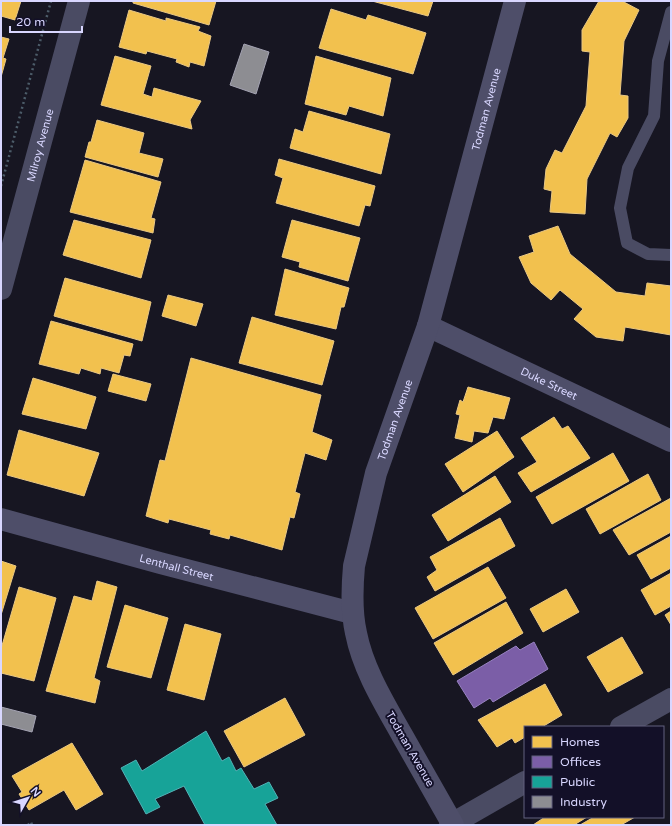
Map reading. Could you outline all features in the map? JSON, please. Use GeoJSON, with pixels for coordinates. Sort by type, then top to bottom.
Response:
{"type":"FeatureCollection","features":[{"type":"Feature","properties":{"kind":"main road","name":"Todman Avenue"},"geometry":{"type":"LineString","coordinates":[[452,825],[386,708],[373,682],[360,649],[352,613],[354,566],[376,473],[428,326],[514,1]]}},
{"type":"Feature","properties":{"kind":"main road","name":"Duke Street"},"geometry":{"type":"LineString","coordinates":[[428,326],[671,441]]}},
{"type":"Feature","properties":{"kind":"main road","name":"Lenthall Street"},"geometry":{"type":"LineString","coordinates":[[1,519],[167,565],[352,613]]}},
{"type":"Feature","properties":{"kind":"street","name":"Milroy Avenue"},"geometry":{"type":"LineString","coordinates":[[1,289],[79,1]]}},
{"type":"Feature","properties":{"kind":"street"},"geometry":{"type":"LineString","coordinates":[[623,726],[671,699]]}},
{"type":"Feature","properties":{"kind":"street"},"geometry":{"type":"LineString","coordinates":[[452,825],[524,783]]}},
{"type":"Feature","properties":{"kind":"lane"},"geometry":{"type":"LineString","coordinates":[[671,12],[658,61],[654,116],[628,168],[620,208],[627,243],[648,254],[671,255]]}},
{"type":"Feature","properties":{"kind":"path"},"geometry":{"type":"LineString","coordinates":[[1,186],[51,1]]}},
{"type":"Feature","properties":{"kind":"path"},"geometry":{"type":"LineString","coordinates":[[28,825],[30,822],[32,825]]}},
{"type":"Feature","properties":{"kind":"building: Homes"},"geometry":{"type":"Polygon","coordinates":[[[1,1],[21,1],[15,20],[1,16],[1,1]]]}},
{"type":"Feature","properties":{"kind":"building: Homes"},"geometry":{"type":"Polygon","coordinates":[[[133,1],[216,1],[209,25],[133,3],[133,1]]]}},
{"type":"Feature","properties":{"kind":"building: Homes"},"geometry":{"type":"Polygon","coordinates":[[[372,1],[433,1],[428,16],[372,1]]]}},
{"type":"Feature","properties":{"kind":"building: Homes"},"geometry":{"type":"Polygon","coordinates":[[[599,1],[622,1],[639,10],[624,41],[620,95],[628,96],[628,118],[617,137],[610,133],[587,179],[585,214],[550,212],[552,191],[544,189],[546,169],[555,150],[562,153],[586,106],[590,52],[582,51],[582,30],[599,1]]]}},
{"type":"Feature","properties":{"kind":"building: Homes"},"geometry":{"type":"Polygon","coordinates":[[[331,9],[366,20],[368,15],[426,33],[413,74],[319,48],[331,9]]]}},
{"type":"Feature","properties":{"kind":"building: Homes"},"geometry":{"type":"Polygon","coordinates":[[[129,10],[166,21],[166,18],[200,27],[198,31],[211,36],[204,66],[190,62],[189,67],[176,62],[177,59],[147,51],[146,54],[119,47],[129,10]]]}},
{"type":"Feature","properties":{"kind":"building: Homes"},"geometry":{"type":"Polygon","coordinates":[[[1,37],[9,39],[3,58],[6,59],[1,77],[1,37]]]}},
{"type":"Feature","properties":{"kind":"building: Homes"},"geometry":{"type":"Polygon","coordinates":[[[115,56],[151,66],[143,94],[152,97],[154,88],[201,101],[190,120],[192,129],[101,105],[115,56]]]}},
{"type":"Feature","properties":{"kind":"building: Homes"},"geometry":{"type":"Polygon","coordinates":[[[316,56],[391,78],[383,116],[349,106],[346,115],[305,104],[316,56]]]}},
{"type":"Feature","properties":{"kind":"building: Homes"},"geometry":{"type":"Polygon","coordinates":[[[309,111],[390,134],[381,174],[290,148],[295,129],[303,132],[309,111]]]}},
{"type":"Feature","properties":{"kind":"building: Homes"},"geometry":{"type":"Polygon","coordinates":[[[97,120],[144,133],[139,153],[163,159],[158,177],[85,157],[97,120]]]}},
{"type":"Feature","properties":{"kind":"building: Homes"},"geometry":{"type":"Polygon","coordinates":[[[279,159],[375,186],[370,206],[365,205],[359,226],[276,203],[283,178],[275,175],[279,159]]]}},
{"type":"Feature","properties":{"kind":"building: Homes"},"geometry":{"type":"Polygon","coordinates":[[[85,160],[161,182],[151,218],[155,219],[153,233],[70,212],[85,160]]]}},
{"type":"Feature","properties":{"kind":"building: Homes"},"geometry":{"type":"Polygon","coordinates":[[[74,220],[151,240],[141,278],[63,255],[74,220]]]}},
{"type":"Feature","properties":{"kind":"building: Homes"},"geometry":{"type":"Polygon","coordinates":[[[292,220],[360,238],[348,281],[299,267],[300,262],[282,257],[292,220]]]}},
{"type":"Feature","properties":{"kind":"building: Homes"},"geometry":{"type":"Polygon","coordinates":[[[558,226],[570,254],[616,292],[645,296],[647,283],[671,286],[671,335],[625,327],[623,341],[596,337],[574,319],[583,309],[560,290],[551,300],[531,283],[519,257],[534,252],[529,236],[558,226]]]}},
{"type":"Feature","properties":{"kind":"building: Homes"},"geometry":{"type":"Polygon","coordinates":[[[285,269],[349,288],[344,307],[341,307],[336,329],[275,315],[285,269]]]}},
{"type":"Feature","properties":{"kind":"building: Homes"},"geometry":{"type":"Polygon","coordinates":[[[65,278],[151,302],[142,341],[54,316],[65,278]]]}},
{"type":"Feature","properties":{"kind":"building: Homes"},"geometry":{"type":"Polygon","coordinates":[[[168,295],[203,304],[196,326],[162,316],[168,295]]]}},
{"type":"Feature","properties":{"kind":"building: Homes"},"geometry":{"type":"Polygon","coordinates":[[[252,317],[334,341],[322,385],[239,363],[252,317]]]}},
{"type":"Feature","properties":{"kind":"building: Homes"},"geometry":{"type":"Polygon","coordinates":[[[51,321],[133,344],[130,356],[124,355],[119,373],[101,368],[100,374],[81,368],[79,374],[39,364],[51,321]]]}},
{"type":"Feature","properties":{"kind":"building: Homes"},"geometry":{"type":"Polygon","coordinates":[[[191,358],[321,395],[312,432],[332,440],[326,460],[305,453],[295,492],[300,494],[294,518],[290,517],[282,550],[230,535],[229,539],[210,534],[211,530],[169,519],[168,523],[146,516],[160,460],[165,461],[191,358]]]}},
{"type":"Feature","properties":{"kind":"building: Homes"},"geometry":{"type":"Polygon","coordinates":[[[113,374],[151,384],[146,401],[108,391],[113,374]]]}},
{"type":"Feature","properties":{"kind":"building: Homes"},"geometry":{"type":"Polygon","coordinates":[[[33,378],[96,397],[86,429],[22,414],[33,378]]]}},
{"type":"Feature","properties":{"kind":"building: Homes"},"geometry":{"type":"Polygon","coordinates":[[[468,387],[510,398],[504,419],[493,417],[488,433],[474,431],[472,442],[455,438],[460,415],[456,414],[460,400],[463,402],[468,387]]]}},
{"type":"Feature","properties":{"kind":"building: Homes"},"geometry":{"type":"Polygon","coordinates":[[[554,417],[562,429],[568,426],[590,458],[531,492],[518,473],[537,462],[521,438],[554,417]]]}},
{"type":"Feature","properties":{"kind":"building: Homes"},"geometry":{"type":"Polygon","coordinates":[[[19,430],[99,453],[84,496],[7,475],[19,430]]]}},
{"type":"Feature","properties":{"kind":"building: Homes"},"geometry":{"type":"Polygon","coordinates":[[[497,431],[514,457],[463,492],[445,464],[497,431]]]}},
{"type":"Feature","properties":{"kind":"building: Homes"},"geometry":{"type":"Polygon","coordinates":[[[613,453],[629,481],[552,524],[536,497],[613,453]]]}},
{"type":"Feature","properties":{"kind":"building: Homes"},"geometry":{"type":"Polygon","coordinates":[[[648,474],[661,500],[600,534],[586,509],[648,474]]]}},
{"type":"Feature","properties":{"kind":"building: Homes"},"geometry":{"type":"Polygon","coordinates":[[[495,476],[511,502],[448,541],[432,515],[495,476]]]}},
{"type":"Feature","properties":{"kind":"building: Homes"},"geometry":{"type":"Polygon","coordinates":[[[671,498],[671,532],[629,555],[613,530],[671,498]]]}},
{"type":"Feature","properties":{"kind":"building: Homes"},"geometry":{"type":"Polygon","coordinates":[[[500,518],[515,546],[435,591],[427,577],[437,570],[430,557],[500,518]]]}},
{"type":"Feature","properties":{"kind":"building: Homes"},"geometry":{"type":"Polygon","coordinates":[[[671,536],[671,568],[651,579],[637,555],[671,536]]]}},
{"type":"Feature","properties":{"kind":"building: Homes"},"geometry":{"type":"Polygon","coordinates":[[[1,561],[16,566],[1,615],[1,561]]]}},
{"type":"Feature","properties":{"kind":"building: Homes"},"geometry":{"type":"Polygon","coordinates":[[[488,567],[506,598],[433,639],[415,608],[488,567]]]}},
{"type":"Feature","properties":{"kind":"building: Homes"},"geometry":{"type":"Polygon","coordinates":[[[671,573],[671,606],[655,615],[641,590],[671,573]]]}},
{"type":"Feature","properties":{"kind":"building: Homes"},"geometry":{"type":"Polygon","coordinates":[[[97,581],[117,587],[94,678],[100,681],[95,703],[46,691],[74,596],[92,601],[97,581]]]}},
{"type":"Feature","properties":{"kind":"building: Homes"},"geometry":{"type":"Polygon","coordinates":[[[19,587],[56,598],[34,681],[1,673],[1,649],[19,587]]]}},
{"type":"Feature","properties":{"kind":"building: Homes"},"geometry":{"type":"Polygon","coordinates":[[[566,589],[579,612],[543,632],[530,609],[566,589]]]}},
{"type":"Feature","properties":{"kind":"building: Homes"},"geometry":{"type":"Polygon","coordinates":[[[506,602],[523,633],[453,675],[434,643],[506,602]]]}},
{"type":"Feature","properties":{"kind":"building: Homes"},"geometry":{"type":"Polygon","coordinates":[[[125,605],[168,618],[151,678],[107,667],[125,605]]]}},
{"type":"Feature","properties":{"kind":"building: Homes"},"geometry":{"type":"Polygon","coordinates":[[[671,611],[671,625],[665,615],[671,611]]]}},
{"type":"Feature","properties":{"kind":"building: Homes"},"geometry":{"type":"Polygon","coordinates":[[[185,624],[221,634],[204,700],[167,690],[185,624]]]}},
{"type":"Feature","properties":{"kind":"building: Homes"},"geometry":{"type":"Polygon","coordinates":[[[622,637],[643,673],[608,692],[587,657],[622,637]]]}},
{"type":"Feature","properties":{"kind":"building: Homes"},"geometry":{"type":"Polygon","coordinates":[[[545,684],[562,715],[544,726],[524,726],[524,738],[515,743],[512,738],[497,747],[478,720],[545,684]]]}},
{"type":"Feature","properties":{"kind":"building: Homes"},"geometry":{"type":"Polygon","coordinates":[[[285,698],[305,735],[244,767],[224,731],[285,698]]]}},
{"type":"Feature","properties":{"kind":"building: Homes"},"geometry":{"type":"Polygon","coordinates":[[[72,743],[103,794],[76,810],[64,790],[29,810],[19,794],[22,792],[12,776],[72,743]]]}},
{"type":"Feature","properties":{"kind":"building: Homes"},"geometry":{"type":"Polygon","coordinates":[[[544,818],[585,818],[574,825],[533,825],[544,818]]]}},
{"type":"Feature","properties":{"kind":"building: Homes"},"geometry":{"type":"Polygon","coordinates":[[[592,818],[633,818],[621,825],[580,825],[592,818]]]}},
{"type":"Feature","properties":{"kind":"building: Offices"},"geometry":{"type":"Polygon","coordinates":[[[534,642],[548,669],[493,702],[490,698],[474,708],[457,681],[516,646],[520,650],[534,642]]]}},
{"type":"Feature","properties":{"kind":"building: Public"},"geometry":{"type":"Polygon","coordinates":[[[206,731],[222,761],[229,757],[236,771],[241,768],[254,789],[269,782],[278,798],[265,804],[277,825],[205,825],[184,786],[155,799],[160,807],[146,814],[121,768],[136,760],[142,771],[206,731]]]}},
{"type":"Feature","properties":{"kind":"building: Industry"},"geometry":{"type":"Polygon","coordinates":[[[244,44],[269,52],[256,94],[230,85],[244,44]]]}},
{"type":"Feature","properties":{"kind":"building: Industry"},"geometry":{"type":"Polygon","coordinates":[[[1,707],[36,716],[32,732],[1,724],[1,707]]]}}]}
